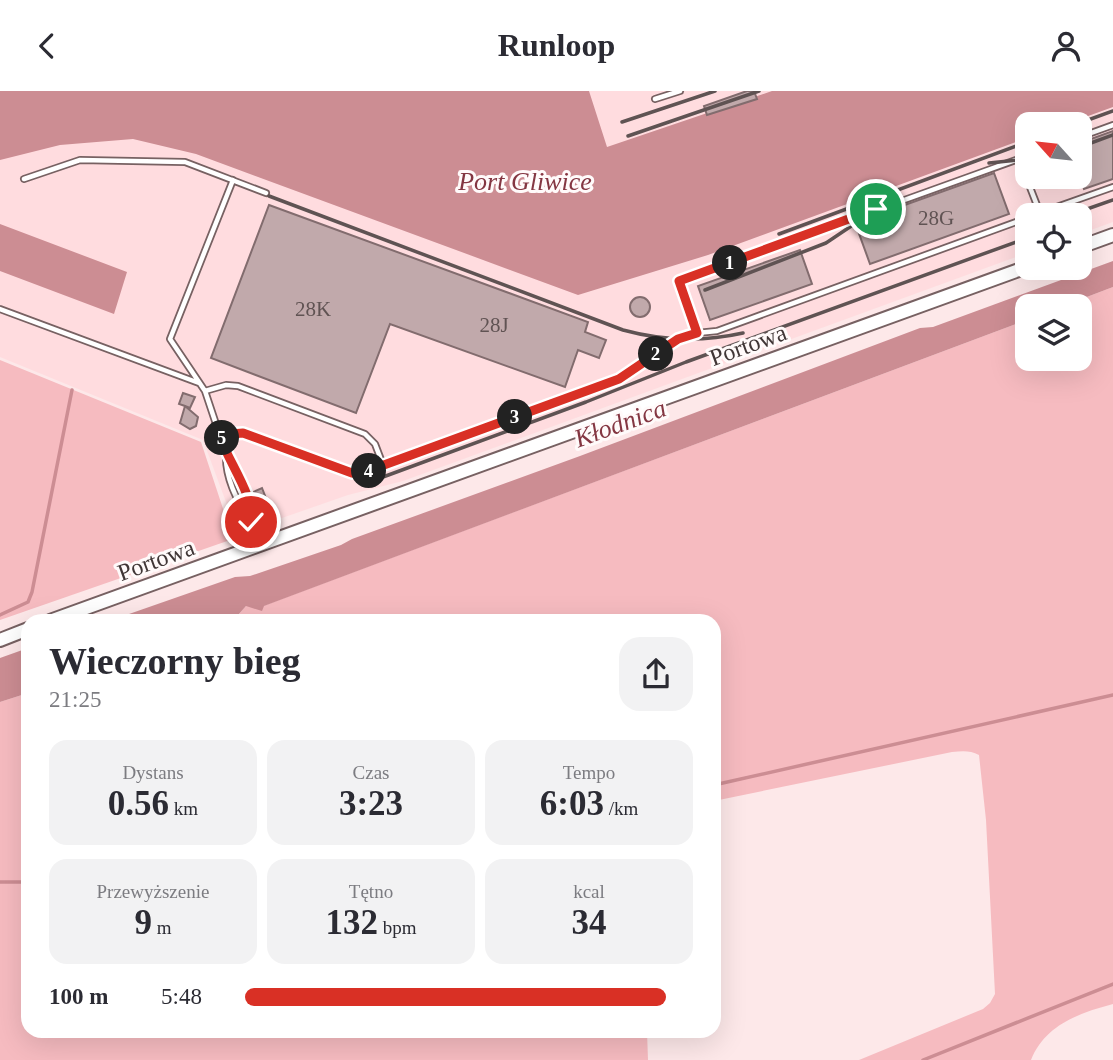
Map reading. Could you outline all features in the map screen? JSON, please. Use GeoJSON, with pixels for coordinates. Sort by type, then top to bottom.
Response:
{"type":"FeatureCollection","features":[{"type":"Feature","properties":{"kind":"street"},"geometry":{"type":"LineString","coordinates":[[1092,243],[1113,235]]}},
{"type":"Feature","properties":{"kind":"street","name":"Portowa"},"geometry":{"type":"LineString","coordinates":[[69,614],[1015,271]]}},
{"type":"Feature","properties":{"kind":"street"},"geometry":{"type":"LineString","coordinates":[[0,639],[21,632]]}},
{"type":"Feature","properties":{"kind":"lane"},"geometry":{"type":"LineString","coordinates":[[655,99],[680,91]]}},
{"type":"Feature","properties":{"kind":"lane"},"geometry":{"type":"LineString","coordinates":[[1092,133],[1113,125]]}},
{"type":"Feature","properties":{"kind":"lane"},"geometry":{"type":"LineString","coordinates":[[24,179],[80,160],[185,162],[266,193]]}},
{"type":"Feature","properties":{"kind":"lane"},"geometry":{"type":"LineString","coordinates":[[697,333],[679,281],[1015,160]]}},
{"type":"Feature","properties":{"kind":"lane"},"geometry":{"type":"LineString","coordinates":[[233,180],[170,339],[205,391],[226,454],[226,467],[245,518],[251,522],[261,544]]}},
{"type":"Feature","properties":{"kind":"lane"},"geometry":{"type":"LineString","coordinates":[[1068,203],[1113,187]]}},
{"type":"Feature","properties":{"kind":"lane"},"geometry":{"type":"LineString","coordinates":[[221,439],[231,434],[243,433],[352,473],[362,473],[619,379],[678,339],[717,331],[1015,222]]}},
{"type":"Feature","properties":{"kind":"lane"},"geometry":{"type":"LineString","coordinates":[[0,309],[200,383]]}},
{"type":"Feature","properties":{"kind":"lane"},"geometry":{"type":"LineString","coordinates":[[205,391],[226,385],[238,386],[365,434],[375,444],[383,465]]}},
{"type":"Feature","properties":{"kind":"shaded area"},"geometry":{"type":"Polygon","coordinates":[[[0,91],[1113,91],[1113,222],[1092,230],[1092,203],[1015,203],[1015,257],[403,481],[348,495],[282,518],[266,517],[236,529],[203,440],[0,357],[0,91]]]}},
{"type":"Feature","properties":{"kind":"shaded area"},"geometry":{"type":"Polygon","coordinates":[[[1113,287],[1113,1004],[1064,1022],[1045,1038],[1031,1060],[859,1060],[983,1009],[995,994],[986,820],[979,755],[963,751],[952,752],[721,800],[721,614],[239,614],[246,606],[263,606],[1015,324],[1015,371],[1092,371],[1092,295],[1113,287]]]}},
{"type":"Feature","properties":{"kind":"shaded area"},"geometry":{"type":"Polygon","coordinates":[[[0,360],[201,442],[233,539],[0,620],[0,360]]]}},
{"type":"Feature","properties":{"kind":"shaded area"},"geometry":{"type":"Polygon","coordinates":[[[21,695],[21,1038],[647,1038],[648,1060],[0,1060],[0,702],[21,695]]]}},
{"type":"Feature","properties":{"kind":"water","name":"Port Gliwice"},"geometry":{"type":"Polygon","coordinates":[[[0,91],[589,91],[607,147],[772,91],[1113,91],[1113,107],[1092,115],[1092,112],[1015,112],[1015,142],[708,255],[578,295],[196,154],[133,139],[60,145],[0,160],[0,91]]]}},
{"type":"Feature","properties":{"kind":"water"},"geometry":{"type":"Polygon","coordinates":[[[0,224],[127,272],[114,314],[0,271],[0,224]]]}},
{"type":"Feature","properties":{"kind":"water"},"geometry":{"type":"Polygon","coordinates":[[[1113,261],[1113,287],[1092,295],[1023,294],[1061,280],[1092,280],[1092,269],[1113,261]]]}},
{"type":"Feature","properties":{"kind":"water"},"geometry":{"type":"Polygon","coordinates":[[[1015,297],[1015,324],[264,606],[262,611],[246,606],[239,614],[129,614],[235,577],[250,576],[341,545],[920,328],[933,327],[1015,297]]]}},
{"type":"Feature","properties":{"kind":"water"},"geometry":{"type":"Polygon","coordinates":[[[21,650],[21,695],[0,702],[0,658],[21,650]]]}},
{"type":"Feature","properties":{"kind":"building"},"geometry":{"type":"Polygon","coordinates":[[[754,91],[757,99],[707,115],[704,106],[754,91]]]}},
{"type":"Feature","properties":{"kind":"building"},"geometry":{"type":"Polygon","coordinates":[[[1113,131],[1113,179],[1092,186],[1092,139],[1113,131]]]}},
{"type":"Feature","properties":{"kind":"building"},"geometry":{"type":"Polygon","coordinates":[[[994,173],[1009,214],[870,264],[857,228],[877,221],[874,216],[994,173]]]}},
{"type":"Feature","properties":{"kind":"building"},"geometry":{"type":"Polygon","coordinates":[[[269,205],[588,322],[585,332],[606,340],[599,358],[578,350],[565,387],[390,324],[356,413],[211,358],[269,205]]]}},
{"type":"Feature","properties":{"kind":"building"},"geometry":{"type":"Polygon","coordinates":[[[800,250],[812,284],[710,320],[698,286],[800,250]]]}},
{"type":"Feature","properties":{"kind":"building"},"geometry":{"type":"Polygon","coordinates":[[[640,297],[647,300],[650,307],[647,314],[640,317],[633,314],[630,307],[633,300],[640,297]]]}},
{"type":"Feature","properties":{"kind":"building"},"geometry":{"type":"Polygon","coordinates":[[[183,393],[195,397],[190,408],[179,404],[183,393]]]}},
{"type":"Feature","properties":{"kind":"building"},"geometry":{"type":"Polygon","coordinates":[[[185,406],[198,417],[196,426],[190,429],[180,423],[185,406]]]}},
{"type":"Feature","properties":{"kind":"building"},"geometry":{"type":"Polygon","coordinates":[[[262,488],[269,506],[257,510],[251,493],[262,488]]]}},
{"type":"Feature","properties":{"kind":"waterway"},"geometry":{"type":"LineString","coordinates":[[0,615],[28,602],[32,592],[72,390]]}},
{"type":"Feature","properties":{"kind":"waterway"},"geometry":{"type":"LineString","coordinates":[[721,783],[1113,695]]}},
{"type":"Feature","properties":{"kind":"waterway"},"geometry":{"type":"LineString","coordinates":[[0,882],[21,882]]}},
{"type":"Feature","properties":{"kind":"waterway"},"geometry":{"type":"LineString","coordinates":[[923,1060],[1113,984]]}},
{"type":"Feature","properties":{"kind":"railway"},"geometry":{"type":"LineString","coordinates":[[622,122],[715,91]]}},
{"type":"Feature","properties":{"kind":"railway"},"geometry":{"type":"LineString","coordinates":[[628,136],[759,91]]}},
{"type":"Feature","properties":{"kind":"railway"},"geometry":{"type":"LineString","coordinates":[[1092,119],[1113,111]]}},
{"type":"Feature","properties":{"kind":"railway"},"geometry":{"type":"LineString","coordinates":[[1092,143],[1113,135]]}},
{"type":"Feature","properties":{"kind":"railway"},"geometry":{"type":"LineString","coordinates":[[779,234],[1015,146]]}},
{"type":"Feature","properties":{"kind":"railway"},"geometry":{"type":"LineString","coordinates":[[989,163],[1015,160]]}},
{"type":"Feature","properties":{"kind":"railway"},"geometry":{"type":"LineString","coordinates":[[269,196],[623,330],[683,339],[743,333]]}},
{"type":"Feature","properties":{"kind":"railway"},"geometry":{"type":"LineString","coordinates":[[705,290],[826,243],[890,200]]}},
{"type":"Feature","properties":{"kind":"railway"},"geometry":{"type":"LineString","coordinates":[[1092,207],[1113,200]]}},
{"type":"Feature","properties":{"kind":"railway"},"geometry":{"type":"LineString","coordinates":[[383,477],[686,362],[1015,242]]}},
{"type":"Feature","properties":{"kind":"route"},"geometry":{"type":"LineString","coordinates":[[251,522],[252,515],[242,487],[221,439],[231,434],[243,433],[352,473],[362,473],[619,379],[678,339],[697,333],[679,281],[876,209]]}},
{"type":"Feature","properties":{"kind":"water label","name":"Kłodnica"},"geometry":{"type":"Point","coordinates":[620,423]}}]}
